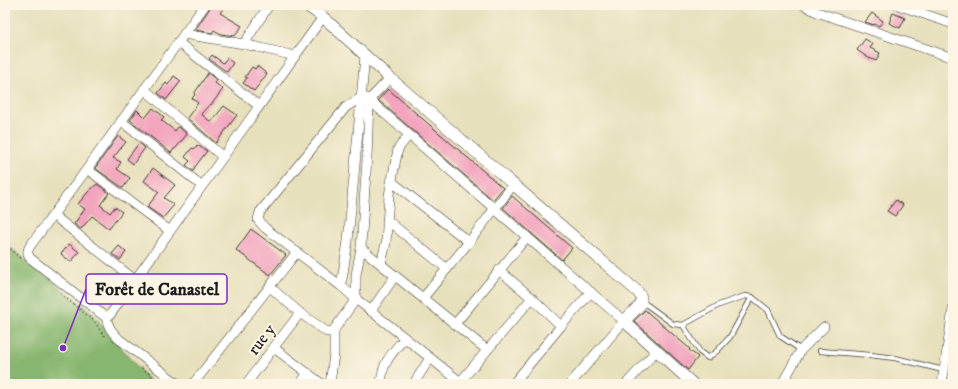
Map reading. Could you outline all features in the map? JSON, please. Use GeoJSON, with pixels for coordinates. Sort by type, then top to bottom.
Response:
{"type":"FeatureCollection","features":[{"type":"Feature","properties":{"kind":"street"},"geometry":{"type":"LineString","coordinates":[[106,316],[104,316],[30,258],[27,251],[205,5]]}},
{"type":"Feature","properties":{"kind":"street"},"geometry":{"type":"LineString","coordinates":[[244,44],[269,5]]}},
{"type":"Feature","properties":{"kind":"street"},"geometry":{"type":"LineString","coordinates":[[306,5],[323,17],[390,78],[638,292],[641,297],[641,304],[570,384]]}},
{"type":"Feature","properties":{"kind":"street"},"geometry":{"type":"LineString","coordinates":[[804,5],[821,14],[953,58]]}},
{"type":"Feature","properties":{"kind":"street"},"geometry":{"type":"LineString","coordinates":[[898,5],[953,24]]}},
{"type":"Feature","properties":{"kind":"street"},"geometry":{"type":"LineString","coordinates":[[106,316],[110,315],[323,17]]}},
{"type":"Feature","properties":{"kind":"street"},"geometry":{"type":"LineString","coordinates":[[184,34],[244,44],[295,56]]}},
{"type":"Feature","properties":{"kind":"street"},"geometry":{"type":"LineString","coordinates":[[178,42],[259,106]]}},
{"type":"Feature","properties":{"kind":"street"},"geometry":{"type":"LineString","coordinates":[[330,384],[334,354],[334,330],[356,299],[356,275],[361,248],[367,158],[366,56]]}},
{"type":"Feature","properties":{"kind":"street"},"geometry":{"type":"LineString","coordinates":[[390,78],[367,99],[346,106],[260,212],[258,220],[266,228],[462,383],[487,350],[532,298]]}},
{"type":"Feature","properties":{"kind":"street"},"geometry":{"type":"LineString","coordinates":[[144,89],[223,157]]}},
{"type":"Feature","properties":{"kind":"street"},"geometry":{"type":"LineString","coordinates":[[367,99],[591,292],[693,384]]}},
{"type":"Feature","properties":{"kind":"street"},"geometry":{"type":"LineString","coordinates":[[341,286],[367,99]]}},
{"type":"Feature","properties":{"kind":"street"},"geometry":{"type":"LineString","coordinates":[[121,121],[202,186]]}},
{"type":"Feature","properties":{"kind":"street"},"geometry":{"type":"LineString","coordinates":[[381,264],[386,243],[388,195],[398,149],[409,135]]}},
{"type":"Feature","properties":{"kind":"street"},"geometry":{"type":"LineString","coordinates":[[87,169],[170,231]]}},
{"type":"Feature","properties":{"kind":"street"},"geometry":{"type":"LineString","coordinates":[[392,181],[469,242]]}},
{"type":"Feature","properties":{"kind":"street"},"geometry":{"type":"LineString","coordinates":[[422,298],[469,242],[513,185]]}},
{"type":"Feature","properties":{"kind":"street"},"geometry":{"type":"LineString","coordinates":[[53,215],[135,280]]}},
{"type":"Feature","properties":{"kind":"street"},"geometry":{"type":"LineString","coordinates":[[387,220],[447,269]]}},
{"type":"Feature","properties":{"kind":"street"},"geometry":{"type":"LineString","coordinates":[[454,324],[527,237]]}},
{"type":"Feature","properties":{"kind":"street"},"geometry":{"type":"LineString","coordinates":[[361,248],[487,350]]}},
{"type":"Feature","properties":{"kind":"street"},"geometry":{"type":"LineString","coordinates":[[193,384],[297,252]]}},
{"type":"Feature","properties":{"kind":"street"},"geometry":{"type":"LineString","coordinates":[[499,270],[532,298],[561,326]]}},
{"type":"Feature","properties":{"kind":"street"},"geometry":{"type":"LineString","coordinates":[[371,311],[395,276]]}},
{"type":"Feature","properties":{"kind":"street"},"geometry":{"type":"LineString","coordinates":[[270,286],[300,313],[327,332],[334,330]]}},
{"type":"Feature","properties":{"kind":"street"},"geometry":{"type":"LineString","coordinates":[[513,384],[591,292]]}},
{"type":"Feature","properties":{"kind":"street"},"geometry":{"type":"LineString","coordinates":[[942,384],[953,309]]}},
{"type":"Feature","properties":{"kind":"street","name":"rue y"},"geometry":{"type":"LineString","coordinates":[[249,383],[300,313]]}},
{"type":"Feature","properties":{"kind":"street"},"geometry":{"type":"LineString","coordinates":[[106,316],[108,325],[119,339],[178,384]]}},
{"type":"Feature","properties":{"kind":"street"},"geometry":{"type":"LineString","coordinates":[[782,384],[801,350],[824,327]]}},
{"type":"Feature","properties":{"kind":"street"},"geometry":{"type":"LineString","coordinates":[[381,384],[385,364],[405,338]]}},
{"type":"Feature","properties":{"kind":"street"},"geometry":{"type":"LineString","coordinates":[[274,348],[322,384]]}},
{"type":"Feature","properties":{"kind":"street"},"geometry":{"type":"LineString","coordinates":[[627,384],[657,350]]}},
{"type":"Feature","properties":{"kind":"street"},"geometry":{"type":"LineString","coordinates":[[415,384],[430,358]]}},
{"type":"Feature","properties":{"kind":"street"},"geometry":{"type":"LineString","coordinates":[[300,384],[308,373]]}},
{"type":"Feature","properties":{"kind":"lane"},"geometry":{"type":"LineString","coordinates":[[641,301],[673,324],[683,325],[719,305],[744,296],[752,297],[768,310],[780,336],[801,350]]}},
{"type":"Feature","properties":{"kind":"lane"},"geometry":{"type":"LineString","coordinates":[[683,325],[700,352],[708,358],[730,337],[752,297]]}},
{"type":"Feature","properties":{"kind":"lane"},"geometry":{"type":"LineString","coordinates":[[820,351],[895,358],[943,370]]}},
{"type":"Feature","properties":{"kind":"path"},"geometry":{"type":"LineString","coordinates":[[5,243],[24,263]]}},
{"type":"Feature","properties":{"kind":"path"},"geometry":{"type":"LineString","coordinates":[[60,293],[94,321],[108,339]]}},
{"type":"Feature","properties":{"kind":"path"},"geometry":{"type":"LineString","coordinates":[[139,365],[162,384]]}},
{"type":"Feature","properties":{"kind":"green space"},"geometry":{"type":"Polygon","coordinates":[[[5,244],[91,312],[152,384],[5,384],[5,244]]]}},
{"type":"Feature","properties":{"kind":"building"},"geometry":{"type":"Polygon","coordinates":[[[211,5],[226,5],[220,13],[242,26],[235,36],[221,34],[214,30],[212,33],[195,30],[211,5]]]}},
{"type":"Feature","properties":{"kind":"building"},"geometry":{"type":"Polygon","coordinates":[[[872,13],[883,21],[879,26],[865,22],[872,13]]]}},
{"type":"Feature","properties":{"kind":"building"},"geometry":{"type":"Polygon","coordinates":[[[893,13],[905,18],[900,28],[889,23],[893,13]]]}},
{"type":"Feature","properties":{"kind":"building"},"geometry":{"type":"Polygon","coordinates":[[[865,39],[873,44],[870,48],[880,53],[876,61],[857,50],[865,39]]]}},
{"type":"Feature","properties":{"kind":"building"},"geometry":{"type":"Polygon","coordinates":[[[212,55],[223,63],[227,58],[233,63],[227,72],[209,59],[212,55]]]}},
{"type":"Feature","properties":{"kind":"building"},"geometry":{"type":"Polygon","coordinates":[[[257,66],[267,74],[254,91],[243,83],[252,67],[255,69],[257,66]]]}},
{"type":"Feature","properties":{"kind":"building"},"geometry":{"type":"Polygon","coordinates":[[[208,73],[217,80],[215,83],[223,89],[211,105],[210,104],[201,114],[211,122],[224,106],[237,115],[216,143],[187,118],[198,103],[192,98],[208,73]]]}},
{"type":"Feature","properties":{"kind":"building"},"geometry":{"type":"Polygon","coordinates":[[[174,76],[181,81],[166,100],[158,93],[166,83],[168,85],[174,76]]]}},
{"type":"Feature","properties":{"kind":"building"},"geometry":{"type":"Polygon","coordinates":[[[388,89],[503,188],[493,200],[378,100],[388,89]]]}},
{"type":"Feature","properties":{"kind":"building"},"geometry":{"type":"Polygon","coordinates":[[[153,108],[164,117],[161,120],[175,131],[179,127],[187,134],[171,153],[130,120],[137,110],[145,118],[153,108]]]}},
{"type":"Feature","properties":{"kind":"building"},"geometry":{"type":"Polygon","coordinates":[[[118,136],[126,142],[113,158],[121,162],[117,169],[130,178],[123,188],[95,168],[118,136]]]}},
{"type":"Feature","properties":{"kind":"building"},"geometry":{"type":"Polygon","coordinates":[[[139,143],[145,148],[133,164],[127,159],[139,143]]]}},
{"type":"Feature","properties":{"kind":"building"},"geometry":{"type":"Polygon","coordinates":[[[197,145],[207,151],[193,171],[186,165],[190,161],[185,157],[192,148],[194,149],[197,145]]]}},
{"type":"Feature","properties":{"kind":"building"},"geometry":{"type":"Polygon","coordinates":[[[153,168],[175,185],[164,198],[174,205],[163,218],[147,207],[159,192],[144,181],[153,168]]]}},
{"type":"Feature","properties":{"kind":"building"},"geometry":{"type":"Polygon","coordinates":[[[97,184],[109,193],[100,205],[110,213],[115,207],[122,212],[109,229],[92,216],[81,229],[74,224],[85,209],[78,204],[97,184]]]}},
{"type":"Feature","properties":{"kind":"building"},"geometry":{"type":"Polygon","coordinates":[[[512,196],[572,248],[562,260],[503,208],[512,196]]]}},
{"type":"Feature","properties":{"kind":"building"},"geometry":{"type":"Polygon","coordinates":[[[896,200],[903,205],[895,216],[887,211],[896,200]]]}},
{"type":"Feature","properties":{"kind":"building"},"geometry":{"type":"Polygon","coordinates":[[[251,229],[286,255],[270,275],[236,250],[251,229]]]}},
{"type":"Feature","properties":{"kind":"building"},"geometry":{"type":"Polygon","coordinates":[[[69,244],[79,252],[71,262],[61,254],[69,244]]]}},
{"type":"Feature","properties":{"kind":"building"},"geometry":{"type":"Polygon","coordinates":[[[119,246],[126,252],[120,260],[112,254],[119,246]]]}},
{"type":"Feature","properties":{"kind":"building"},"geometry":{"type":"Polygon","coordinates":[[[645,310],[698,357],[688,370],[634,321],[645,310]]]}},
{"type":"Feature","properties":{"kind":"place","name":"Forêt de Canastel"},"geometry":{"type":"Point","coordinates":[63,348]}}]}
